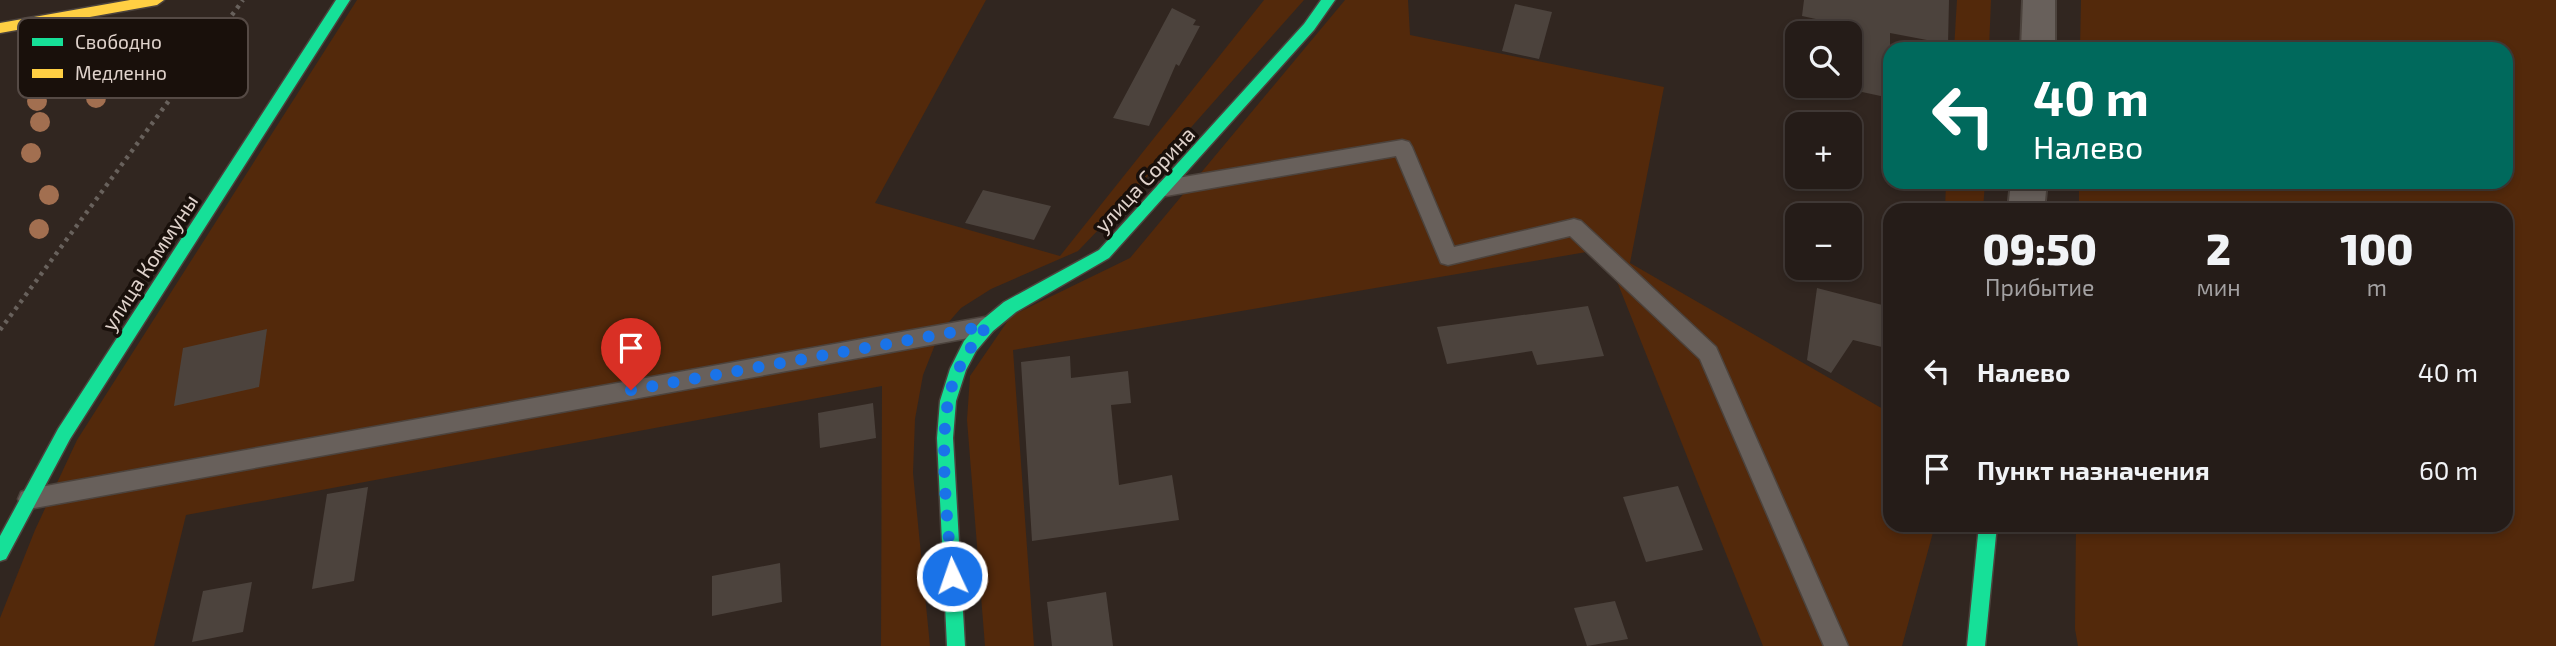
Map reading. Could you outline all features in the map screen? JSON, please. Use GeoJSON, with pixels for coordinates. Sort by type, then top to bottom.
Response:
{"type":"FeatureCollection","features":[{"type":"Feature","properties":{"kind":"street"},"geometry":{"type":"LineString","coordinates":[[56,18],[156,0]]}},
{"type":"Feature","properties":{"kind":"street","name":"улица Коммуны"},"geometry":{"type":"LineString","coordinates":[[0,553],[64,434],[343,0]]}},
{"type":"Feature","properties":{"kind":"street","name":"улица Сорина"},"geometry":{"type":"LineString","coordinates":[[956,646],[945,438],[948,401],[958,369],[970,346],[987,326],[1034,292],[1104,254],[1310,27],[1328,0]]}},
{"type":"Feature","properties":{"kind":"street"},"geometry":{"type":"LineString","coordinates":[[2038,42],[2039,0]]}},
{"type":"Feature","properties":{"kind":"street"},"geometry":{"type":"LineString","coordinates":[[0,28],[18,25]]}},
{"type":"Feature","properties":{"kind":"street"},"geometry":{"type":"LineString","coordinates":[[1976,646],[1986,532]]}},
{"type":"Feature","properties":{"kind":"lane"},"geometry":{"type":"LineString","coordinates":[[1166,188],[1402,147],[1448,257],[1574,227],[1708,353],[1836,646]]}},
{"type":"Feature","properties":{"kind":"lane"},"geometry":{"type":"LineString","coordinates":[[29,499],[987,326]]}},
{"type":"Feature","properties":{"kind":"path"},"geometry":{"type":"LineString","coordinates":[[230,18],[243,0]]}},
{"type":"Feature","properties":{"kind":"path"},"geometry":{"type":"LineString","coordinates":[[0,330],[171,98]]}},
{"type":"Feature","properties":{"kind":"shaded area"},"geometry":{"type":"Polygon","coordinates":[[[357,0],[986,0],[875,203],[1060,256],[1264,0],[1304,0],[1078,251],[991,289],[961,308],[940,332],[923,375],[915,419],[913,473],[930,646],[881,646],[882,386],[186,515],[154,646],[0,646],[0,618],[35,530],[77,440],[357,0]]]}},
{"type":"Feature","properties":{"kind":"shaded area"},"geometry":{"type":"Polygon","coordinates":[[[1345,0],[1408,0],[1410,35],[1664,87],[1630,263],[1883,409],[1883,532],[1933,532],[1902,646],[1763,646],[1604,249],[1013,350],[1034,646],[985,646],[967,420],[970,376],[1011,316],[1130,258],[1345,0]]]}},
{"type":"Feature","properties":{"kind":"shaded area"},"geometry":{"type":"Polygon","coordinates":[[[1957,0],[1991,0],[1989,42],[1954,42],[1957,0]]]}},
{"type":"Feature","properties":{"kind":"shaded area"},"geometry":{"type":"Polygon","coordinates":[[[2081,0],[2556,0],[2556,646],[2078,646],[2075,629],[2076,532],[2513,532],[2513,203],[2079,203],[2079,189],[2513,189],[2513,42],[2080,42],[2081,0]]]}},
{"type":"Feature","properties":{"kind":"shaded area"},"geometry":{"type":"Polygon","coordinates":[[[1946,189],[1984,189],[1984,203],[1945,203],[1946,189]]]}},
{"type":"Feature","properties":{"kind":"building"},"geometry":{"type":"Polygon","coordinates":[[[1804,0],[1949,0],[1948,42],[1890,33],[1890,42],[1883,42],[1883,96],[1862,92],[1862,21],[1825,21],[1802,16],[1804,0]]]}},
{"type":"Feature","properties":{"kind":"building"},"geometry":{"type":"Polygon","coordinates":[[[1515,4],[1552,12],[1539,59],[1502,51],[1515,4]]]}},
{"type":"Feature","properties":{"kind":"building"},"geometry":{"type":"Polygon","coordinates":[[[1172,8],[1196,20],[1193,25],[1200,26],[1179,66],[1176,64],[1149,126],[1113,118],[1172,8]]]}},
{"type":"Feature","properties":{"kind":"building"},"geometry":{"type":"Polygon","coordinates":[[[983,190],[1051,206],[1034,240],[965,223],[983,190]]]}},
{"type":"Feature","properties":{"kind":"building"},"geometry":{"type":"Polygon","coordinates":[[[1817,288],[1883,305],[1883,347],[1853,340],[1831,373],[1807,360],[1817,288]]]}},
{"type":"Feature","properties":{"kind":"building"},"geometry":{"type":"Polygon","coordinates":[[[1588,306],[1604,356],[1537,365],[1532,351],[1447,364],[1437,327],[1588,306]]]}},
{"type":"Feature","properties":{"kind":"building"},"geometry":{"type":"Polygon","coordinates":[[[267,329],[259,387],[174,406],[183,348],[267,329]]]}},
{"type":"Feature","properties":{"kind":"building"},"geometry":{"type":"Polygon","coordinates":[[[1070,356],[1071,378],[1128,371],[1131,403],[1111,405],[1119,485],[1172,475],[1179,520],[1032,541],[1021,362],[1070,356]]]}},
{"type":"Feature","properties":{"kind":"building"},"geometry":{"type":"Polygon","coordinates":[[[873,403],[876,438],[820,448],[818,413],[873,403]]]}},
{"type":"Feature","properties":{"kind":"building"},"geometry":{"type":"Polygon","coordinates":[[[1678,486],[1703,550],[1646,562],[1623,497],[1678,486]]]}},
{"type":"Feature","properties":{"kind":"building"},"geometry":{"type":"Polygon","coordinates":[[[368,487],[354,581],[312,589],[327,494],[368,487]]]}},
{"type":"Feature","properties":{"kind":"building"},"geometry":{"type":"Polygon","coordinates":[[[780,563],[782,602],[712,616],[712,576],[780,563]]]}},
{"type":"Feature","properties":{"kind":"building"},"geometry":{"type":"Polygon","coordinates":[[[252,582],[243,632],[192,642],[203,591],[252,582]]]}},
{"type":"Feature","properties":{"kind":"building"},"geometry":{"type":"Polygon","coordinates":[[[1106,592],[1113,646],[1052,646],[1047,602],[1106,592]]]}},
{"type":"Feature","properties":{"kind":"building"},"geometry":{"type":"Polygon","coordinates":[[[1615,601],[1628,639],[1587,646],[1574,608],[1615,601]]]}},
{"type":"Feature","properties":{"kind":"traffic: fast"},"geometry":{"type":"LineString","coordinates":[[0,553],[64,434],[343,0]]}},
{"type":"Feature","properties":{"kind":"traffic: fast"},"geometry":{"type":"LineString","coordinates":[[956,646],[945,438],[948,401],[958,369],[970,346],[987,326],[1010,307],[1104,254],[1309,27],[1328,0]]}},
{"type":"Feature","properties":{"kind":"traffic: fast"},"geometry":{"type":"LineString","coordinates":[[1976,646],[1987,532]]}},
{"type":"Feature","properties":{"kind":"traffic: slow"},"geometry":{"type":"LineString","coordinates":[[56,18],[157,0]]}},
{"type":"Feature","properties":{"kind":"traffic: slow"},"geometry":{"type":"LineString","coordinates":[[0,28],[18,25]]}},
{"type":"Feature","properties":{"kind":"route"},"geometry":{"type":"LineString","coordinates":[[631,390],[987,326],[970,346],[958,369],[948,401],[945,438],[952,576]]}}]}
